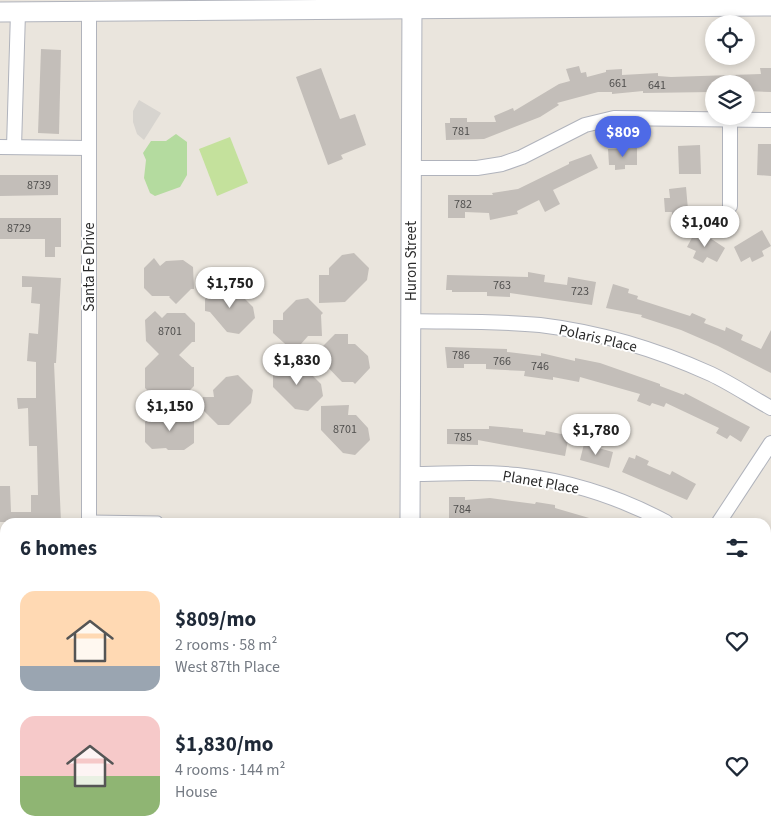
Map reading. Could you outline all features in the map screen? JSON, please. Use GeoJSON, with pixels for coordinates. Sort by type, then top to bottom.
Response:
{"type":"FeatureCollection","features":[{"type":"Feature","properties":{"kind":"main road"},"geometry":{"type":"LineString","coordinates":[[9,12],[89,12],[412,4],[771,6]]}},
{"type":"Feature","properties":{"kind":"main road","name":"Huron Street"},"geometry":{"type":"LineString","coordinates":[[410,518],[412,4]]}},
{"type":"Feature","properties":{"kind":"street"},"geometry":{"type":"LineString","coordinates":[[9,12],[7,147],[89,148]]}},
{"type":"Feature","properties":{"kind":"street","name":"Santa Fe Drive"},"geometry":{"type":"LineString","coordinates":[[89,12],[89,518]]}},
{"type":"Feature","properties":{"kind":"street"},"geometry":{"type":"LineString","coordinates":[[411,168],[477,168],[502,164],[522,157],[579,128],[614,118],[705,120]]}},
{"type":"Feature","properties":{"kind":"street"},"geometry":{"type":"LineString","coordinates":[[755,120],[771,120]]}},
{"type":"Feature","properties":{"kind":"street"},"geometry":{"type":"LineString","coordinates":[[730,125],[730,206]]}},
{"type":"Feature","properties":{"kind":"street","name":"Polaris Place"},"geometry":{"type":"LineString","coordinates":[[411,321],[505,322],[598,336],[685,363],[714,375],[771,408]]}},
{"type":"Feature","properties":{"kind":"street"},"geometry":{"type":"LineString","coordinates":[[722,518],[771,443]]}},
{"type":"Feature","properties":{"kind":"street","name":"Planet Place"},"geometry":{"type":"LineString","coordinates":[[410,474],[487,473],[548,480],[624,503],[657,518]]}},
{"type":"Feature","properties":{"kind":"green space"},"geometry":{"type":"Polygon","coordinates":[[[176,134],[187,142],[187,175],[180,187],[155,196],[150,193],[144,178],[146,160],[143,153],[151,141],[166,141],[176,134]]]}},
{"type":"Feature","properties":{"kind":"green space"},"geometry":{"type":"Polygon","coordinates":[[[230,137],[248,183],[217,196],[199,149],[230,137]]]}},
{"type":"Feature","properties":{"kind":"shaded area"},"geometry":{"type":"Polygon","coordinates":[[[139,100],[161,113],[144,140],[137,134],[133,122],[133,111],[139,100]]]}},
{"type":"Feature","properties":{"kind":"building"},"geometry":{"type":"Polygon","coordinates":[[[41,49],[61,50],[59,134],[38,133],[41,49]]]}},
{"type":"Feature","properties":{"kind":"building"},"geometry":{"type":"Polygon","coordinates":[[[579,66],[581,73],[586,72],[587,77],[606,72],[606,70],[622,69],[622,75],[658,73],[658,76],[671,77],[705,76],[705,92],[643,93],[643,91],[612,94],[612,92],[598,92],[557,103],[559,105],[540,117],[484,139],[446,140],[445,123],[450,123],[450,118],[467,118],[467,122],[496,122],[494,116],[513,108],[514,111],[559,84],[570,81],[566,69],[579,66]]]}},
{"type":"Feature","properties":{"kind":"building"},"geometry":{"type":"Polygon","coordinates":[[[321,68],[340,119],[355,114],[366,145],[341,155],[343,159],[328,165],[296,77],[321,68]]]}},
{"type":"Feature","properties":{"kind":"building"},"geometry":{"type":"Polygon","coordinates":[[[760,68],[771,68],[771,92],[755,91],[755,75],[731,75],[761,74],[760,68]]]}},
{"type":"Feature","properties":{"kind":"building"},"geometry":{"type":"Polygon","coordinates":[[[758,144],[771,144],[771,176],[757,175],[758,144]]]}},
{"type":"Feature","properties":{"kind":"building"},"geometry":{"type":"Polygon","coordinates":[[[700,145],[701,174],[679,174],[678,146],[700,145]]]}},
{"type":"Feature","properties":{"kind":"building"},"geometry":{"type":"Polygon","coordinates":[[[637,148],[637,165],[625,165],[625,169],[615,170],[615,165],[609,165],[608,149],[637,148]]]}},
{"type":"Feature","properties":{"kind":"building"},"geometry":{"type":"Polygon","coordinates":[[[591,154],[598,168],[553,190],[560,204],[545,212],[539,200],[517,211],[518,214],[490,220],[489,213],[465,212],[465,218],[448,218],[448,195],[493,195],[492,193],[518,189],[569,164],[569,162],[591,154]]]}},
{"type":"Feature","properties":{"kind":"building"},"geometry":{"type":"Polygon","coordinates":[[[0,175],[58,175],[58,195],[0,196],[0,175]]]}},
{"type":"Feature","properties":{"kind":"building"},"geometry":{"type":"Polygon","coordinates":[[[686,187],[689,221],[673,223],[672,212],[665,212],[664,198],[670,198],[669,189],[686,187]]]}},
{"type":"Feature","properties":{"kind":"building"},"geometry":{"type":"Polygon","coordinates":[[[0,218],[61,218],[61,247],[55,247],[55,257],[45,257],[45,239],[0,239],[0,218]]]}},
{"type":"Feature","properties":{"kind":"building"},"geometry":{"type":"Polygon","coordinates":[[[762,230],[771,246],[762,251],[764,256],[752,262],[750,257],[741,262],[734,247],[762,230]]]}},
{"type":"Feature","properties":{"kind":"building"},"geometry":{"type":"Polygon","coordinates":[[[695,232],[703,236],[704,234],[725,248],[717,262],[707,257],[703,263],[693,258],[696,251],[687,247],[695,232]]]}},
{"type":"Feature","properties":{"kind":"building"},"geometry":{"type":"Polygon","coordinates":[[[354,253],[369,268],[367,280],[345,302],[319,303],[319,275],[329,275],[329,268],[342,255],[354,253]]]}},
{"type":"Feature","properties":{"kind":"building"},"geometry":{"type":"Polygon","coordinates":[[[154,258],[160,266],[166,261],[183,260],[193,267],[194,289],[191,289],[176,304],[170,296],[152,296],[144,288],[144,268],[154,258]]]}},
{"type":"Feature","properties":{"kind":"building"},"geometry":{"type":"Polygon","coordinates":[[[528,272],[545,275],[544,282],[567,285],[568,277],[596,282],[592,305],[510,293],[510,297],[487,296],[487,292],[452,292],[452,290],[446,290],[447,275],[528,277],[528,272]]]}},
{"type":"Feature","properties":{"kind":"building"},"geometry":{"type":"Polygon","coordinates":[[[22,276],[61,278],[56,363],[54,363],[61,518],[0,518],[0,486],[10,486],[11,512],[31,512],[31,495],[38,495],[37,446],[29,446],[28,408],[18,409],[17,398],[36,398],[36,362],[27,361],[29,333],[38,334],[40,304],[31,303],[32,287],[22,287],[22,276]]]}},
{"type":"Feature","properties":{"kind":"building"},"geometry":{"type":"Polygon","coordinates":[[[220,284],[233,284],[232,294],[240,294],[253,307],[255,318],[239,334],[227,332],[210,312],[205,311],[205,299],[220,284]]]}},
{"type":"Feature","properties":{"kind":"building"},"geometry":{"type":"Polygon","coordinates":[[[613,284],[629,289],[628,293],[638,296],[637,299],[690,316],[692,313],[706,319],[704,323],[725,331],[726,327],[743,335],[741,340],[761,349],[771,330],[771,373],[718,346],[681,330],[641,317],[642,315],[606,308],[613,284]]]}},
{"type":"Feature","properties":{"kind":"building"},"geometry":{"type":"Polygon","coordinates":[[[308,298],[323,313],[321,315],[322,336],[308,336],[294,352],[273,333],[273,320],[283,320],[283,313],[296,300],[308,298]]]}},
{"type":"Feature","properties":{"kind":"building"},"geometry":{"type":"Polygon","coordinates":[[[155,311],[162,318],[167,313],[185,313],[195,323],[195,342],[192,342],[179,355],[194,367],[194,386],[184,396],[153,396],[145,388],[145,368],[159,354],[146,341],[145,320],[155,311]]]}},
{"type":"Feature","properties":{"kind":"building"},"geometry":{"type":"Polygon","coordinates":[[[335,334],[348,334],[348,344],[355,344],[368,356],[370,368],[355,384],[353,382],[342,382],[320,359],[320,349],[335,334]]]}},
{"type":"Feature","properties":{"kind":"building"},"geometry":{"type":"Polygon","coordinates":[[[445,347],[507,349],[507,352],[541,356],[541,353],[575,361],[575,358],[600,363],[660,384],[660,386],[684,395],[685,393],[750,427],[741,442],[730,435],[727,439],[716,433],[719,428],[666,403],[664,407],[652,403],[650,406],[637,401],[640,394],[580,377],[579,382],[553,377],[553,380],[524,376],[525,371],[486,369],[486,364],[464,364],[464,368],[447,368],[445,347]]]}},
{"type":"Feature","properties":{"kind":"building"},"geometry":{"type":"Polygon","coordinates":[[[293,356],[301,363],[301,371],[308,371],[321,384],[323,396],[308,411],[295,409],[273,387],[273,376],[293,356]]]}},
{"type":"Feature","properties":{"kind":"building"},"geometry":{"type":"Polygon","coordinates":[[[238,375],[253,390],[251,403],[229,425],[218,425],[203,410],[203,397],[214,397],[213,390],[226,377],[238,375]]]}},
{"type":"Feature","properties":{"kind":"building"},"geometry":{"type":"Polygon","coordinates":[[[349,405],[348,415],[356,415],[368,428],[370,440],[355,455],[343,453],[321,430],[321,406],[349,405]]]}},
{"type":"Feature","properties":{"kind":"building"},"geometry":{"type":"Polygon","coordinates":[[[154,412],[161,419],[166,414],[184,414],[194,421],[194,443],[184,450],[152,449],[145,442],[145,422],[154,412]]]}},
{"type":"Feature","properties":{"kind":"building"},"geometry":{"type":"Polygon","coordinates":[[[489,426],[523,429],[523,432],[545,435],[546,431],[566,435],[565,439],[568,440],[565,456],[478,440],[478,445],[447,444],[447,429],[489,429],[489,426]]]}},
{"type":"Feature","properties":{"kind":"building"},"geometry":{"type":"Polygon","coordinates":[[[584,444],[613,452],[609,468],[580,460],[584,444]]]}},
{"type":"Feature","properties":{"kind":"building"},"geometry":{"type":"Polygon","coordinates":[[[636,455],[649,461],[647,465],[670,475],[672,471],[696,484],[687,500],[622,472],[629,457],[635,459],[636,455]]]}},
{"type":"Feature","properties":{"kind":"building"},"geometry":{"type":"Polygon","coordinates":[[[449,497],[465,497],[465,500],[490,498],[555,505],[555,508],[589,518],[465,518],[449,518],[449,497]]]}}]}
